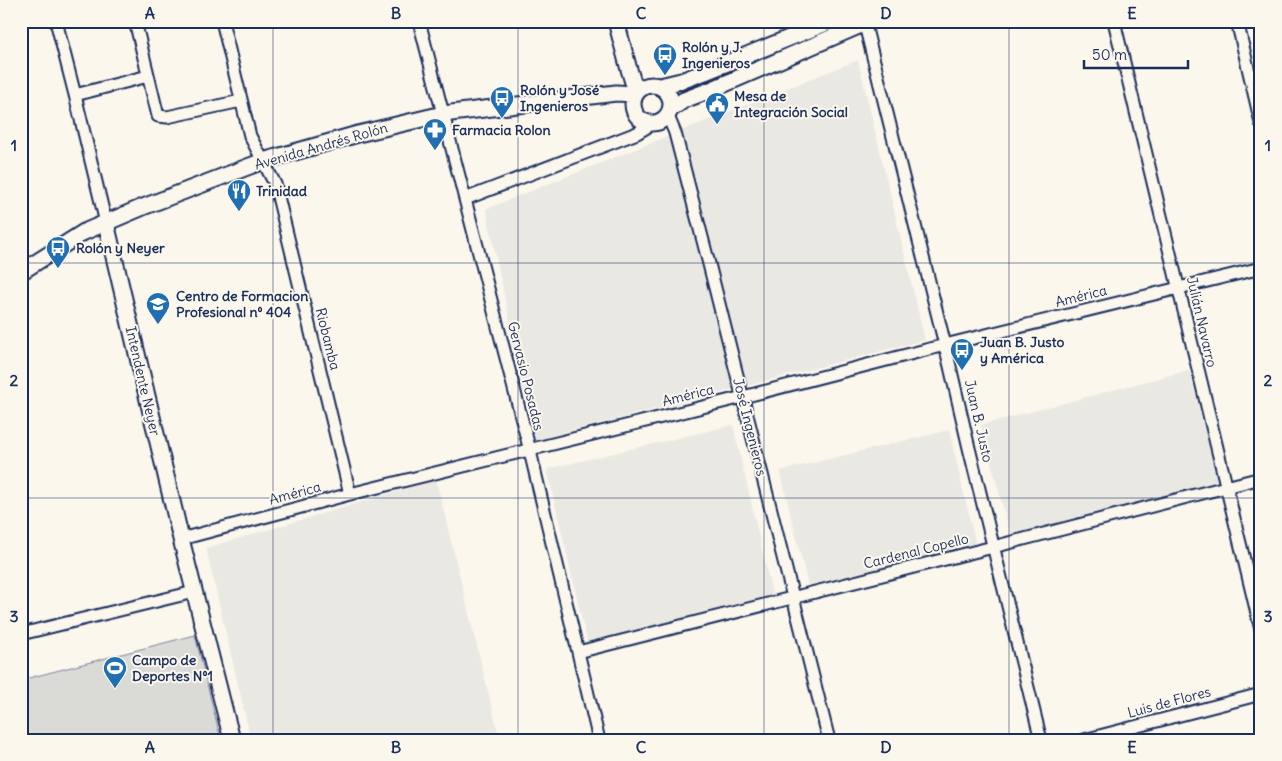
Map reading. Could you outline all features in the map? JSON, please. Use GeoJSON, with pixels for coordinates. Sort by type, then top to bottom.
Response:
{"type":"FeatureCollection","features":[{"type":"Feature","properties":{"kind":"main road"},"geometry":{"type":"LineString","coordinates":[[616,21],[634,97]]}},
{"type":"Feature","properties":{"kind":"main road"},"geometry":{"type":"LineString","coordinates":[[634,97],[643,87],[651,85],[660,86],[680,81],[832,21]]}},
{"type":"Feature","properties":{"kind":"main road"},"geometry":{"type":"LineString","coordinates":[[652,124],[662,122],[669,112],[684,100],[866,22]]}},
{"type":"Feature","properties":{"kind":"main road"},"geometry":{"type":"LineString","coordinates":[[660,86],[667,92],[671,100],[669,112]]}},
{"type":"Feature","properties":{"kind":"main road","name":"Avenida Andrés Rolón"},"geometry":{"type":"LineString","coordinates":[[21,272],[84,232],[263,160],[358,134],[443,114],[612,93],[634,97],[635,116],[644,123],[652,124]]}},
{"type":"Feature","properties":{"kind":"main road","name":"Intendente Neyer"},"geometry":{"type":"LineString","coordinates":[[106,224],[181,539],[232,740]]}},
{"type":"Feature","properties":{"kind":"street","name":"Intendente Neyer"},"geometry":{"type":"LineString","coordinates":[[56,21],[106,224]]}},
{"type":"Feature","properties":{"kind":"street"},"geometry":{"type":"LineString","coordinates":[[135,21],[158,116],[167,117],[241,101]]}},
{"type":"Feature","properties":{"kind":"street","name":"Riobamba"},"geometry":{"type":"LineString","coordinates":[[222,21],[250,136],[275,184],[350,494]]}},
{"type":"Feature","properties":{"kind":"street","name":"Gervasio Posadas"},"geometry":{"type":"LineString","coordinates":[[419,21],[530,450],[599,740]]}},
{"type":"Feature","properties":{"kind":"street","name":"Julián Navarro"},"geometry":{"type":"LineString","coordinates":[[1114,21],[1261,630]]}},
{"type":"Feature","properties":{"kind":"street"},"geometry":{"type":"LineString","coordinates":[[1237,21],[1261,123]]}},
{"type":"Feature","properties":{"kind":"street","name":"Juan B. Justo"},"geometry":{"type":"LineString","coordinates":[[866,22],[1041,740]]}},
{"type":"Feature","properties":{"kind":"street"},"geometry":{"type":"LineString","coordinates":[[75,95],[148,76]]}},
{"type":"Feature","properties":{"kind":"street","name":"José Ingenieros"},"geometry":{"type":"LineString","coordinates":[[669,112],[829,740]]}},
{"type":"Feature","properties":{"kind":"street"},"geometry":{"type":"LineString","coordinates":[[465,199],[637,133],[652,124]]}},
{"type":"Feature","properties":{"kind":"street","name":"América"},"geometry":{"type":"LineString","coordinates":[[181,539],[350,494],[1261,268]]}},
{"type":"Feature","properties":{"kind":"street","name":"Cardenal Copello"},"geometry":{"type":"LineString","coordinates":[[578,652],[1261,478]]}},
{"type":"Feature","properties":{"kind":"street"},"geometry":{"type":"LineString","coordinates":[[21,634],[194,592]]}},
{"type":"Feature","properties":{"kind":"street","name":"Luis de Flores"},"geometry":{"type":"LineString","coordinates":[[1084,740],[1261,694]]}},
{"type":"Feature","properties":{"kind":"shaded area"},"geometry":{"type":"Polygon","coordinates":[[[858,60],[925,340],[535,440],[486,209],[858,60]]]}},
{"type":"Feature","properties":{"kind":"shaded area"},"geometry":{"type":"Polygon","coordinates":[[[1189,370],[1218,481],[1011,537],[981,425],[1189,370]]]}},
{"type":"Feature","properties":{"kind":"shaded area"},"geometry":{"type":"Polygon","coordinates":[[[733,425],[774,601],[588,645],[547,469],[733,425]]]}},
{"type":"Feature","properties":{"kind":"shaded area"},"geometry":{"type":"Polygon","coordinates":[[[949,430],[976,545],[808,585],[780,471],[949,430]]]}},
{"type":"Feature","properties":{"kind":"shaded area"},"geometry":{"type":"Polygon","coordinates":[[[436,480],[500,740],[251,740],[206,548],[436,480]]]}},
{"type":"Feature","properties":{"kind":"shaded area","name":"Campo de Deportes Nº1"},"geometry":{"type":"Polygon","coordinates":[[[195,635],[221,740],[21,740],[21,680],[195,635]]]}},
{"type":"Feature","properties":{"kind":"place","name":"Rolón y J. Ingenieros"},"geometry":{"type":"Point","coordinates":[665,76]}},
{"type":"Feature","properties":{"kind":"place","name":"Rolón y José Ingenieros"},"geometry":{"type":"Point","coordinates":[502,119]}},
{"type":"Feature","properties":{"kind":"place","name":"Mesa de Integración Social"},"geometry":{"type":"Point","coordinates":[717,125]}},
{"type":"Feature","properties":{"kind":"place","name":"Farmacia Rolon"},"geometry":{"type":"Point","coordinates":[435,151]}},
{"type":"Feature","properties":{"kind":"place","name":"Trinidad"},"geometry":{"type":"Point","coordinates":[239,212]}},
{"type":"Feature","properties":{"kind":"place","name":"Rolón y Neyer"},"geometry":{"type":"Point","coordinates":[58,269]}},
{"type":"Feature","properties":{"kind":"place","name":"Centro de Formacion Profesional nº 404"},"geometry":{"type":"Point","coordinates":[158,325]}},
{"type":"Feature","properties":{"kind":"place","name":"Juan B. Justo y América"},"geometry":{"type":"Point","coordinates":[962,371]}},
{"type":"Feature","properties":{"kind":"place","name":"Campo de Deportes Nº1"},"geometry":{"type":"Point","coordinates":[115,689]}}]}
